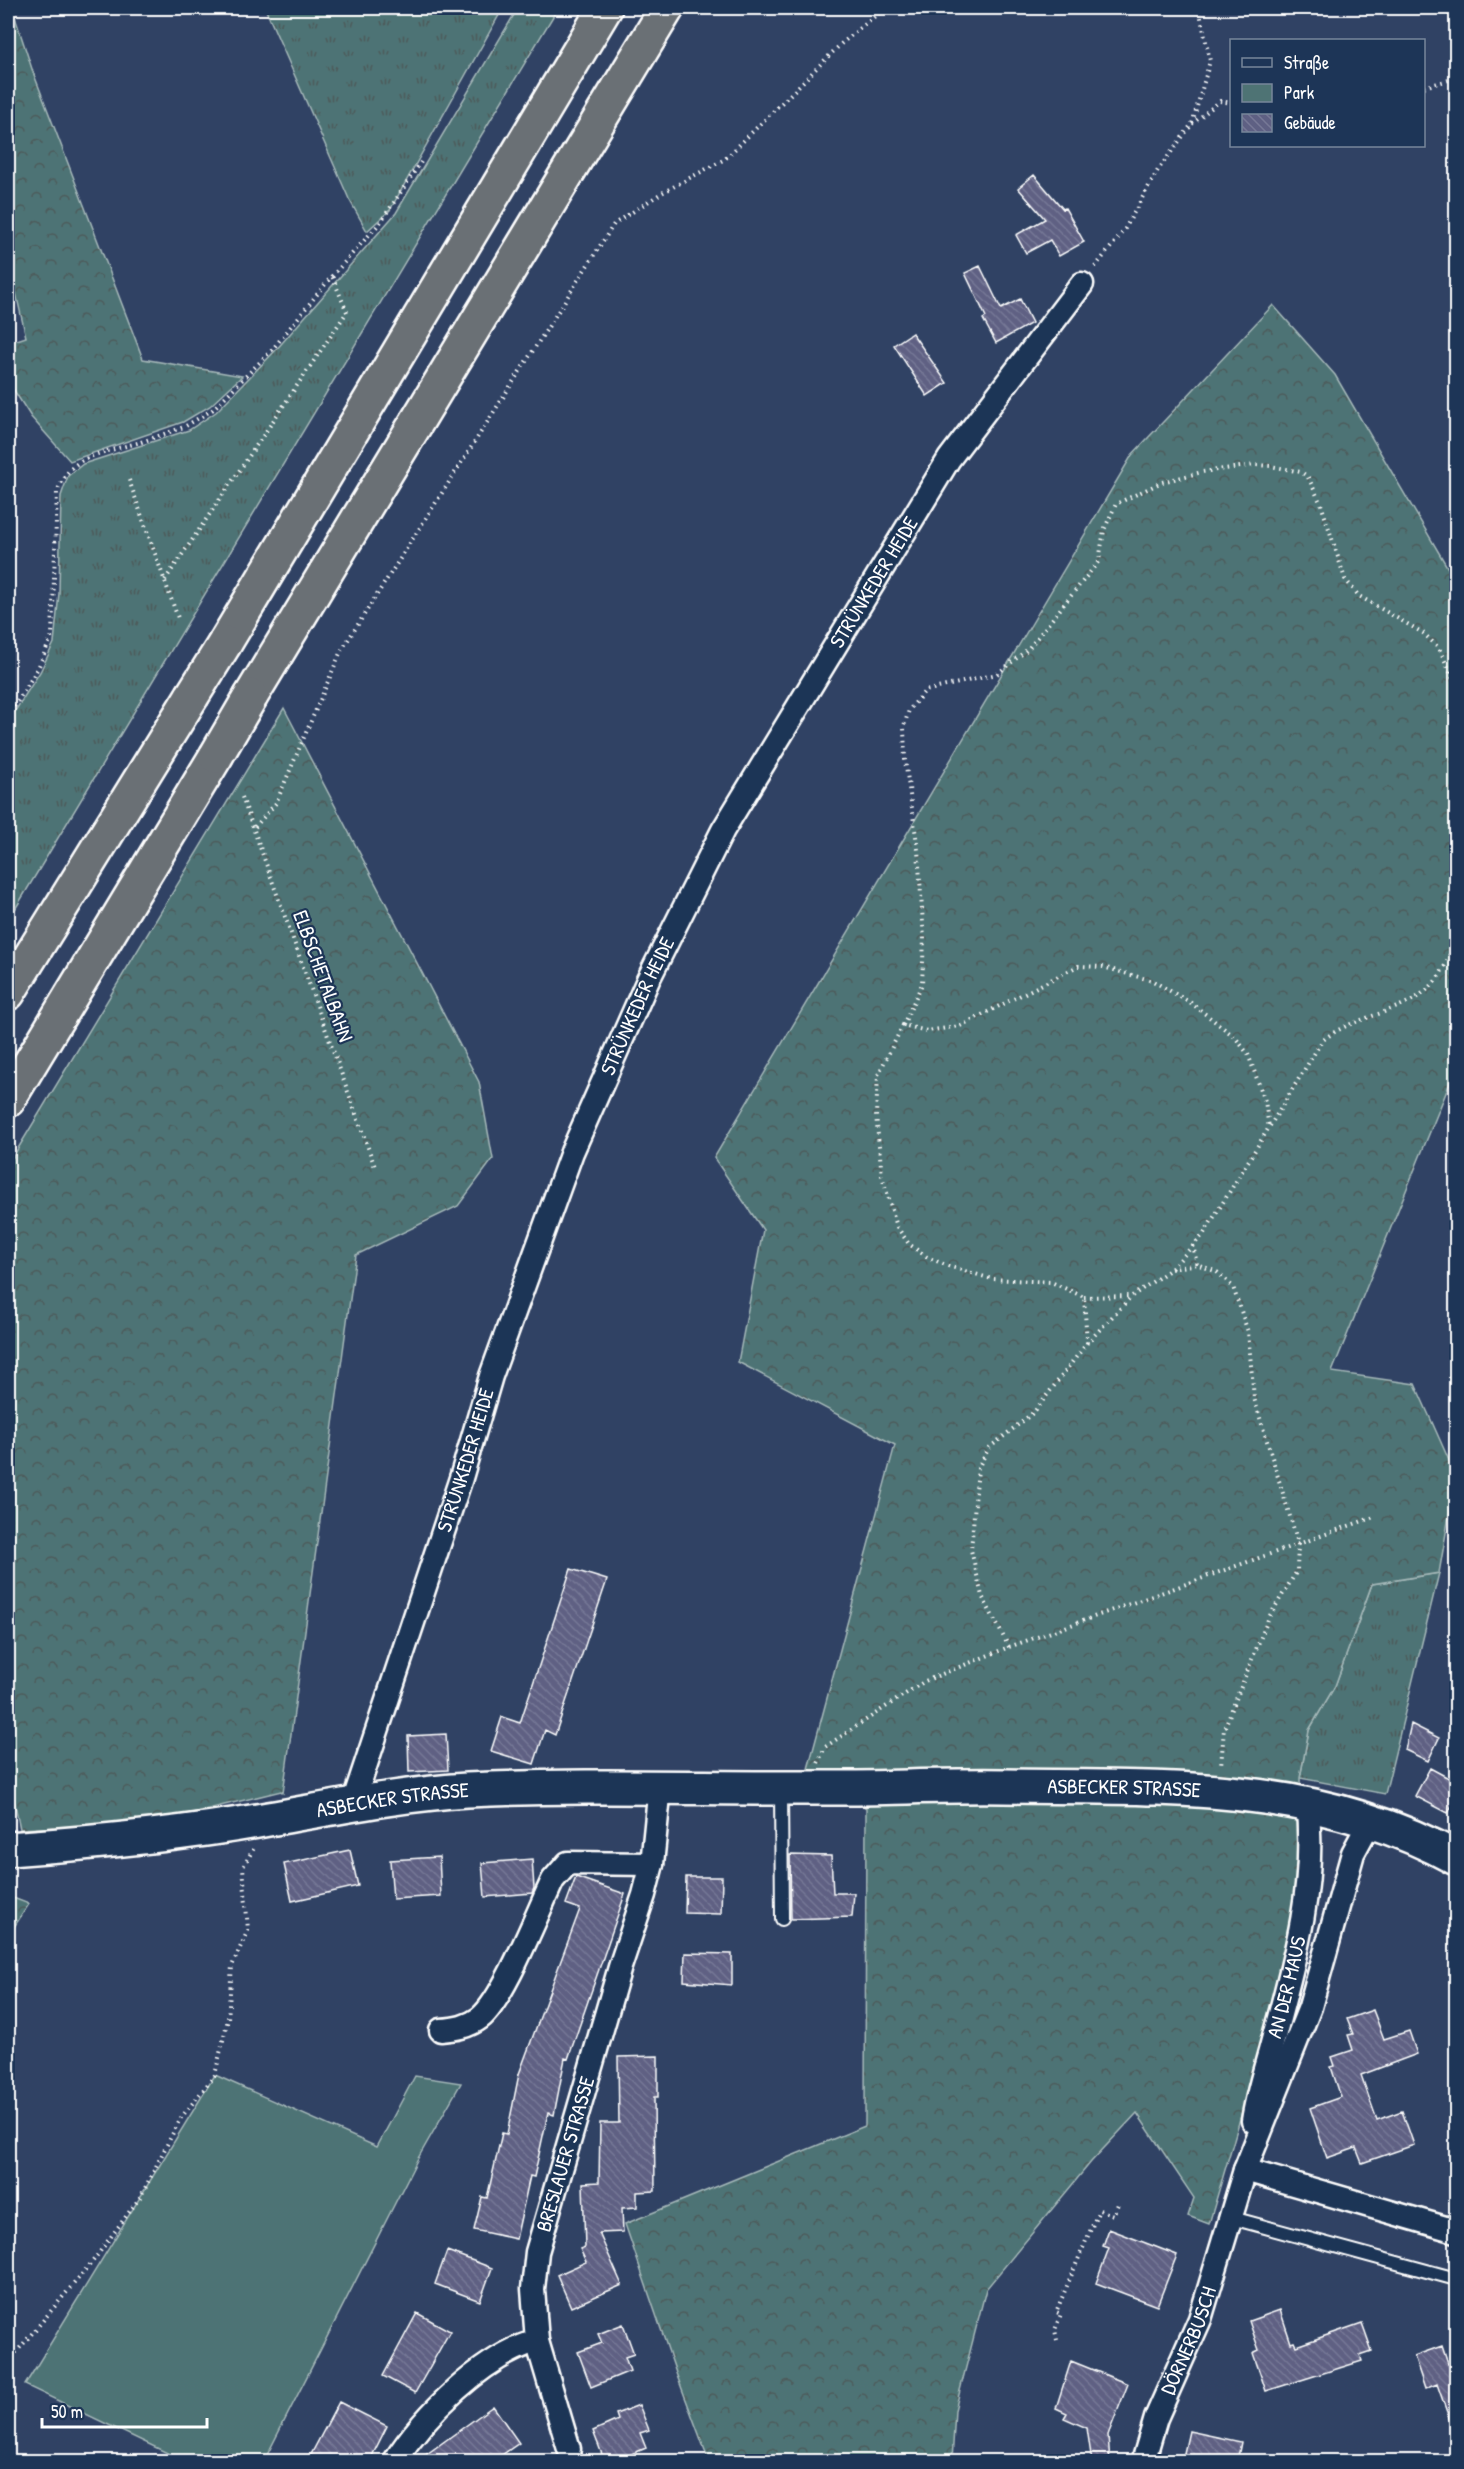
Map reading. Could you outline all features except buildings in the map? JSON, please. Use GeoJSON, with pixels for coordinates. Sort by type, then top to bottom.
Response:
{"type":"FeatureCollection","features":[{"type":"Feature","properties":{"kind":"highway"},"geometry":{"type":"LineString","coordinates":[[8,993],[225,643],[605,8]]}},
{"type":"Feature","properties":{"kind":"highway"},"geometry":{"type":"LineString","coordinates":[[8,1100],[668,8]]}},
{"type":"Feature","properties":{"kind":"main road","name":"ASBECKER STRASSE"},"geometry":{"type":"LineString","coordinates":[[8,1849],[114,1841],[464,1791],[660,1786],[794,1788],[928,1785],[1220,1791],[1307,1803],[1416,1835],[1456,1858]]}},
{"type":"Feature","properties":{"kind":"street","name":"STRÜNKEDER HEIDE"},"geometry":{"type":"LineString","coordinates":[[352,1806],[461,1478],[491,1377],[572,1152],[648,980],[723,830],[906,528],[950,459],[1082,284]]}},
{"type":"Feature","properties":{"kind":"street","name":"BRESLAUER STRASSE"},"geometry":{"type":"LineString","coordinates":[[569,2449],[537,2341],[533,2289],[537,2252],[652,1864],[660,1786]]}},
{"type":"Feature","properties":{"kind":"street","name":"AN DER MAUS"},"geometry":{"type":"LineString","coordinates":[[1232,2218],[1245,2170],[1255,2108],[1300,1929],[1309,1866],[1310,1830],[1307,1803]]}},
{"type":"Feature","properties":{"kind":"street","name":"AN DER MAUS"},"geometry":{"type":"LineString","coordinates":[[1245,2170],[1310,2007],[1353,1853],[1371,1820]]}},
{"type":"Feature","properties":{"kind":"street"},"geometry":{"type":"LineString","coordinates":[[441,2030],[460,2028],[478,2019],[487,2011],[499,1993],[553,1880],[563,1866],[576,1863],[652,1864]]}},
{"type":"Feature","properties":{"kind":"street"},"geometry":{"type":"LineString","coordinates":[[1245,2170],[1456,2231]]}},
{"type":"Feature","properties":{"kind":"street","name":"DÖRNERBUSCH"},"geometry":{"type":"LineString","coordinates":[[1143,2462],[1156,2418],[1200,2319],[1232,2218]]}},
{"type":"Feature","properties":{"kind":"street"},"geometry":{"type":"LineString","coordinates":[[394,2462],[408,2439],[483,2368],[520,2346],[537,2341]]}},
{"type":"Feature","properties":{"kind":"lane"},"geometry":{"type":"LineString","coordinates":[[782,1919],[794,1788]]}},
{"type":"Feature","properties":{"kind":"lane"},"geometry":{"type":"LineString","coordinates":[[1232,2218],[1456,2279]]}},
{"type":"Feature","properties":{"kind":"path"},"geometry":{"type":"LineString","coordinates":[[255,827],[276,803],[341,651],[614,224],[660,194],[725,159],[841,44],[885,8]]}},
{"type":"Feature","properties":{"kind":"path"},"geometry":{"type":"LineString","coordinates":[[1192,124],[1210,61],[1199,8]]}},
{"type":"Feature","properties":{"kind":"path"},"geometry":{"type":"LineString","coordinates":[[1425,87],[1456,78]]}},
{"type":"Feature","properties":{"kind":"path"},"geometry":{"type":"LineString","coordinates":[[1082,284],[1123,232],[1158,170],[1192,124],[1220,101],[1230,103]]}},
{"type":"Feature","properties":{"kind":"path"},"geometry":{"type":"LineString","coordinates":[[8,717],[38,668],[52,636],[57,492],[65,471],[82,459],[184,427],[212,410],[271,351],[332,276],[380,223],[421,162]]}},
{"type":"Feature","properties":{"kind":"path"},"geometry":{"type":"LineString","coordinates":[[165,580],[347,312],[332,276]]}},
{"type":"Feature","properties":{"kind":"path"},"geometry":{"type":"LineString","coordinates":[[1132,1296],[1084,1297],[1051,1282],[992,1279],[927,1257],[909,1244],[897,1227],[882,1176],[876,1115],[878,1075],[884,1058],[903,1025],[922,984],[924,939],[918,850],[905,760],[904,726],[909,710],[925,691],[998,674],[1028,649],[1099,561],[1104,530],[1116,504],[1162,482],[1202,472],[1256,465],[1271,465],[1301,472],[1308,477],[1321,504],[1346,579],[1359,596],[1423,633],[1440,648],[1456,685]]}},
{"type":"Feature","properties":{"kind":"path"},"geometry":{"type":"LineString","coordinates":[[129,480],[179,621]]}},
{"type":"Feature","properties":{"kind":"path","name":"ELBSCHETALBAHN"},"geometry":{"type":"LineString","coordinates":[[242,796],[375,1167]]}},
{"type":"Feature","properties":{"kind":"path"},"geometry":{"type":"LineString","coordinates":[[1009,1647],[982,1596],[971,1550],[978,1468],[989,1448],[1034,1412],[1087,1343],[1132,1296],[1171,1269],[1203,1235],[1322,1041],[1337,1028],[1395,1008],[1422,995],[1437,978],[1456,941]]}},
{"type":"Feature","properties":{"kind":"path"},"geometry":{"type":"LineString","coordinates":[[903,1025],[927,1031],[960,1026],[1078,966],[1103,967],[1153,981],[1191,1003],[1234,1036],[1248,1054],[1265,1101],[1269,1128]]}},
{"type":"Feature","properties":{"kind":"path"},"geometry":{"type":"LineString","coordinates":[[1193,1245],[1197,1264]]}},
{"type":"Feature","properties":{"kind":"path"},"geometry":{"type":"LineString","coordinates":[[1171,1269],[1197,1264],[1216,1272],[1233,1287],[1248,1332],[1254,1398],[1298,1543],[1297,1571],[1269,1617],[1224,1729],[1220,1791]]}},
{"type":"Feature","properties":{"kind":"path"},"geometry":{"type":"LineString","coordinates":[[1084,1297],[1087,1343]]}},
{"type":"Feature","properties":{"kind":"path"},"geometry":{"type":"LineString","coordinates":[[794,1788],[825,1747],[925,1682],[1009,1647],[1374,1516]]}},
{"type":"Feature","properties":{"kind":"path"},"geometry":{"type":"LineString","coordinates":[[8,2362],[86,2270],[141,2196],[180,2119],[215,2075],[228,2019],[232,1966],[248,1930],[243,1867],[265,1820]]}},
{"type":"Feature","properties":{"kind":"path"},"geometry":{"type":"LineString","coordinates":[[1057,2340],[1055,2330],[1061,2314],[1056,2312],[1099,2210],[1113,2215],[1118,2204]]}},
{"type":"Feature","properties":{"kind":"green space"},"geometry":{"type":"Polygon","coordinates":[[[8,8],[12,8],[33,72],[143,359],[242,376],[210,406],[183,422],[70,461],[31,417],[8,381],[8,343],[26,337],[8,258],[8,8]]]}},
{"type":"Feature","properties":{"kind":"green space"},"geometry":{"type":"Polygon","coordinates":[[[265,8],[503,8],[390,210],[367,231],[349,199],[265,8]]]}},
{"type":"Feature","properties":{"kind":"green space"},"geometry":{"type":"Polygon","coordinates":[[[518,8],[558,8],[8,921],[8,722],[40,672],[54,643],[59,593],[61,496],[68,476],[83,464],[189,430],[216,412],[275,351],[396,213],[518,8]]]}},
{"type":"Feature","properties":{"kind":"green space"},"geometry":{"type":"Polygon","coordinates":[[[1273,305],[1335,375],[1456,582],[1456,1068],[1332,1372],[1415,1384],[1456,1476],[1439,1573],[1372,1584],[1335,1686],[1309,1730],[1300,1778],[1303,1883],[1274,2004],[1209,2224],[1188,2216],[1194,2198],[1137,2113],[1091,2162],[986,2289],[955,2410],[952,2461],[709,2461],[625,2224],[865,2126],[866,1808],[808,1769],[895,1445],[738,1362],[763,1230],[714,1158],[1132,455],[1273,305]]]}},
{"type":"Feature","properties":{"kind":"green space"},"geometry":{"type":"Polygon","coordinates":[[[284,708],[479,1082],[493,1159],[458,1206],[356,1255],[283,1793],[281,1791],[151,1823],[20,1829],[8,1771],[8,1165],[284,708]]]}},
{"type":"Feature","properties":{"kind":"green space"},"geometry":{"type":"Polygon","coordinates":[[[1439,1573],[1385,1794],[1300,1778],[1309,1730],[1335,1686],[1372,1584],[1439,1573]]]}},
{"type":"Feature","properties":{"kind":"green space"},"geometry":{"type":"Polygon","coordinates":[[[8,1896],[29,1904],[8,1936],[8,1896]]]}},
{"type":"Feature","properties":{"kind":"green space"},"geometry":{"type":"Polygon","coordinates":[[[215,2075],[377,2147],[415,2076],[461,2083],[417,2160],[264,2461],[184,2461],[25,2385],[215,2075]]]}}]}
